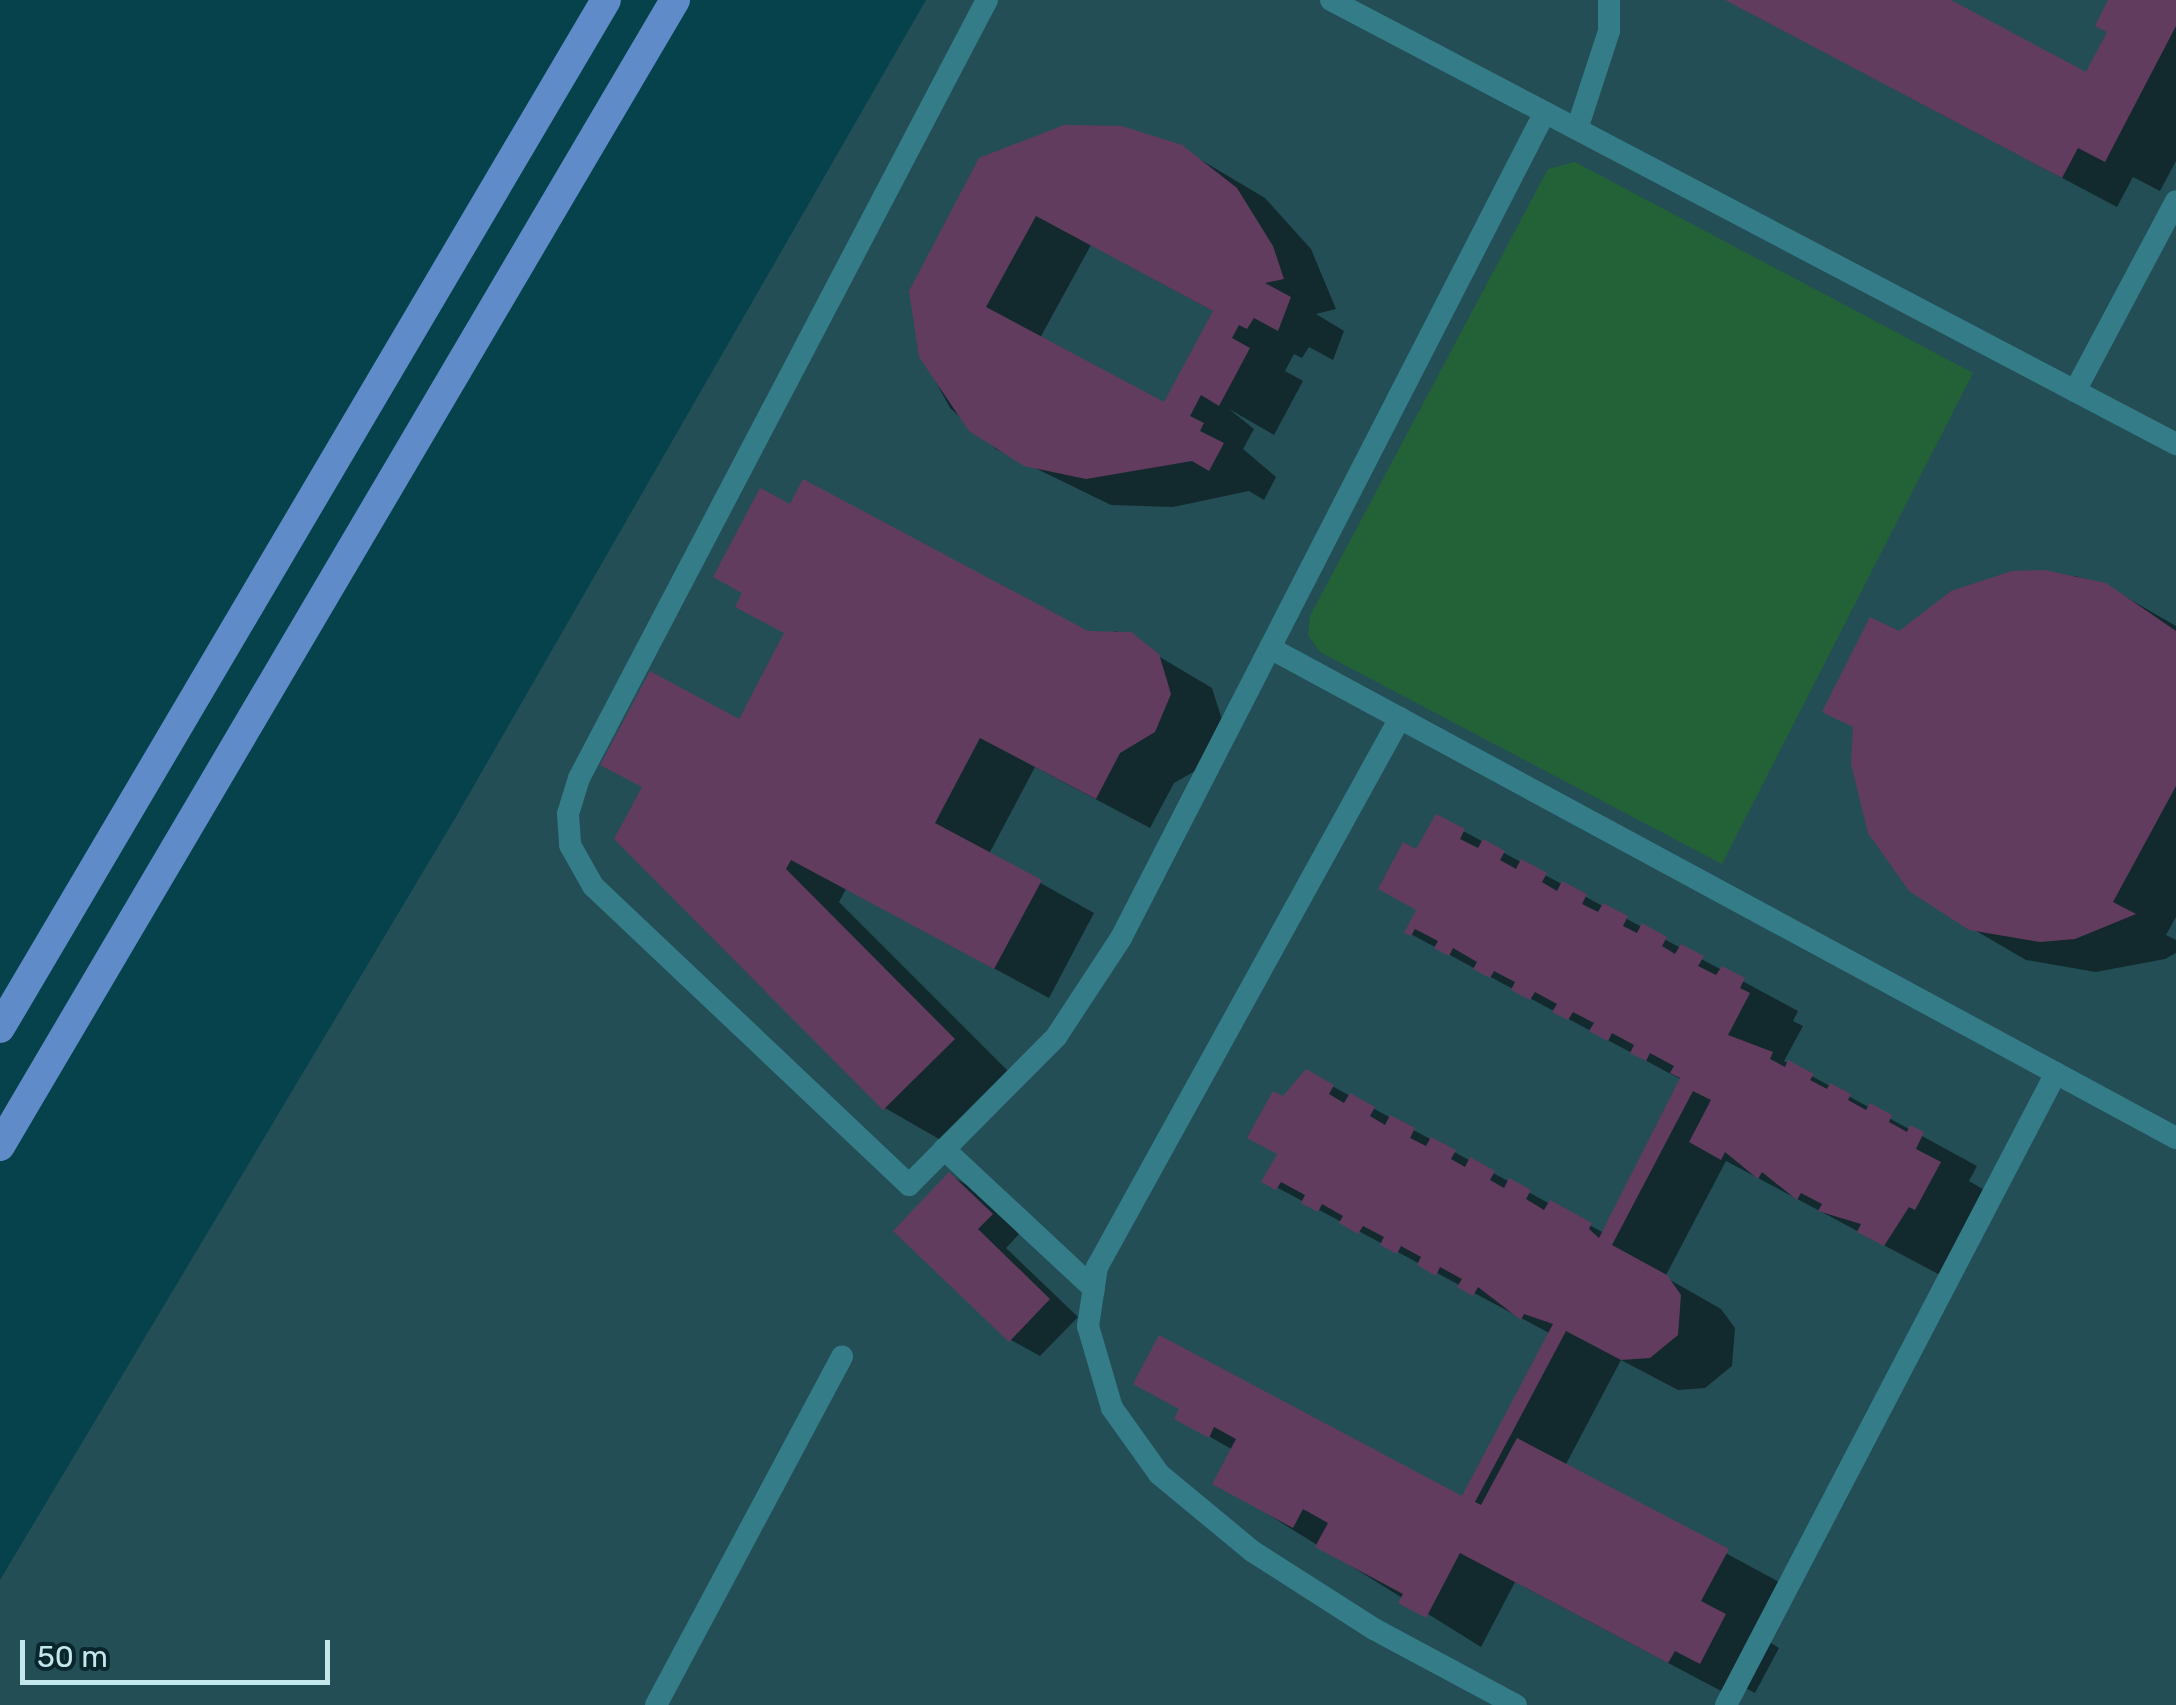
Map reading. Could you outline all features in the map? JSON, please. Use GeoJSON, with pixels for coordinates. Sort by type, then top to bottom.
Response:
{"type":"FeatureCollection","features":[{"type":"Feature","properties":{"kind":"main road"},"geometry":{"type":"LineString","coordinates":[[0,1028],[606,0]]}},
{"type":"Feature","properties":{"kind":"main road"},"geometry":{"type":"LineString","coordinates":[[0,1146],[675,0]]}},
{"type":"Feature","properties":{"kind":"lane"},"geometry":{"type":"LineString","coordinates":[[987,0],[579,778],[568,814],[570,845],[593,886],[909,1185],[1056,1037],[1121,938],[1544,112]]}},
{"type":"Feature","properties":{"kind":"lane"},"geometry":{"type":"LineString","coordinates":[[1331,0],[2176,444]]}},
{"type":"Feature","properties":{"kind":"lane"},"geometry":{"type":"LineString","coordinates":[[1576,129],[1609,31],[1609,0]]}},
{"type":"Feature","properties":{"kind":"lane"},"geometry":{"type":"LineString","coordinates":[[2074,391],[2176,202]]}},
{"type":"Feature","properties":{"kind":"lane"},"geometry":{"type":"LineString","coordinates":[[1270,648],[2176,1138]]}},
{"type":"Feature","properties":{"kind":"lane"},"geometry":{"type":"LineString","coordinates":[[1400,718],[1097,1266],[1088,1326],[1112,1408],[1159,1474],[1252,1550],[1374,1628],[1516,1705]]}},
{"type":"Feature","properties":{"kind":"lane"},"geometry":{"type":"LineString","coordinates":[[1726,1705],[2056,1073]]}},
{"type":"Feature","properties":{"kind":"lane"},"geometry":{"type":"LineString","coordinates":[[944,1149],[1094,1289]]}},
{"type":"Feature","properties":{"kind":"lane"},"geometry":{"type":"LineString","coordinates":[[656,1705],[842,1357]]}},
{"type":"Feature","properties":{"kind":"shaded area"},"geometry":{"type":"Polygon","coordinates":[[[926,0],[2176,0],[2176,1705],[0,1705],[0,1580],[457,815],[926,0]]]}},
{"type":"Feature","properties":{"kind":"green space"},"geometry":{"type":"Polygon","coordinates":[[[1575,162],[1973,373],[1722,864],[1320,652],[1308,635],[1310,616],[1548,169],[1575,162]]]}},
{"type":"Feature","properties":{"kind":"building"},"geometry":{"type":"Polygon","coordinates":[[[1725,0],[1951,0],[2086,72],[2107,32],[2095,26],[2108,0],[2176,0],[2176,26],[2105,162],[2078,148],[2062,178],[1725,0]]]}},
{"type":"Feature","properties":{"kind":"building"},"geometry":{"type":"Polygon","coordinates":[[[1064,125],[1122,126],[1182,145],[1237,188],[1273,246],[1284,279],[1265,283],[1291,297],[1278,331],[1254,318],[1247,329],[1239,325],[1232,338],[1250,348],[1219,406],[1201,395],[1190,416],[1204,423],[1200,431],[1224,443],[1209,471],[1192,461],[1086,479],[1024,466],[969,431],[919,357],[909,291],[979,158],[1064,125]],[[1036,216],[986,307],[1164,402],[1213,311],[1036,216]]]}},
{"type":"Feature","properties":{"kind":"building"},"geometry":{"type":"Polygon","coordinates":[[[803,479],[1088,631],[1131,632],[1159,654],[1171,694],[1155,732],[1120,753],[1096,799],[980,738],[935,823],[1042,880],[994,969],[791,860],[786,869],[955,1039],[883,1110],[614,839],[642,787],[600,765],[650,671],[739,719],[784,633],[735,607],[742,593],[713,577],[760,488],[790,504],[803,479]]]}},
{"type":"Feature","properties":{"kind":"building"},"geometry":{"type":"Polygon","coordinates":[[[2044,570],[2106,583],[2176,631],[2176,786],[2113,902],[2136,914],[2075,939],[2040,942],[1969,930],[1909,891],[1868,833],[1851,764],[1853,727],[1822,712],[1870,617],[1899,631],[1951,591],[2012,571],[2044,570]]]}},
{"type":"Feature","properties":{"kind":"building"},"geometry":{"type":"Polygon","coordinates":[[[1436,814],[1465,829],[1460,839],[1478,848],[1483,839],[1505,851],[1500,860],[1516,869],[1521,859],[1547,873],[1542,882],[1557,891],[1562,881],[1587,894],[1582,904],[1598,912],[1603,903],[1628,916],[1623,926],[1637,933],[1642,923],[1667,937],[1662,946],[1675,954],[1681,944],[1704,956],[1698,966],[1716,975],[1722,966],[1745,978],[1740,988],[1750,993],[1728,1035],[1773,1052],[1770,1059],[1785,1067],[1788,1060],[1814,1074],[1810,1080],[1827,1089],[1830,1083],[1851,1094],[1848,1100],[1866,1110],[1870,1103],[1892,1115],[1889,1122],[1907,1132],[1910,1125],[1924,1132],[1916,1149],[1941,1162],[1915,1210],[1909,1207],[1884,1246],[1857,1232],[1861,1224],[1818,1211],[1822,1204],[1801,1193],[1797,1200],[1762,1172],[1758,1179],[1725,1152],[1721,1160],[1689,1142],[1711,1100],[1693,1091],[1612,1245],[1667,1275],[1681,1295],[1678,1335],[1650,1358],[1621,1360],[1566,1331],[1475,1502],[1481,1505],[1517,1438],[1729,1549],[1701,1601],[1726,1614],[1700,1664],[1675,1651],[1668,1663],[1460,1553],[1426,1618],[1398,1603],[1403,1594],[1315,1547],[1328,1523],[1303,1509],[1293,1528],[1212,1484],[1236,1439],[1214,1427],[1209,1438],[1174,1419],[1179,1409],[1133,1384],[1159,1335],[1462,1496],[1553,1324],[1524,1314],[1521,1320],[1478,1287],[1473,1296],[1457,1287],[1462,1279],[1440,1267],[1436,1276],[1417,1265],[1421,1257],[1401,1246],[1397,1254],[1380,1245],[1384,1237],[1363,1226],[1358,1234],[1339,1223],[1343,1216],[1322,1204],[1318,1212],[1301,1203],[1305,1195],[1281,1182],[1276,1190],[1261,1182],[1277,1154],[1247,1138],[1273,1091],[1283,1096],[1306,1069],[1334,1085],[1329,1094],[1344,1103],[1350,1093],[1375,1107],[1370,1116],[1385,1125],[1390,1115],[1415,1128],[1410,1138],[1426,1146],[1431,1137],[1456,1150],[1451,1159],[1465,1167],[1470,1157],[1495,1171],[1490,1180],[1504,1188],[1509,1178],[1531,1190],[1526,1199],[1544,1210],[1550,1200],[1592,1223],[1589,1229],[1599,1238],[1680,1078],[1670,1073],[1674,1066],[1650,1053],[1646,1061],[1630,1053],[1634,1045],[1612,1033],[1608,1041],[1589,1031],[1594,1023],[1573,1012],[1568,1020],[1552,1012],[1557,1004],[1535,992],[1530,1000],[1511,990],[1515,982],[1494,971],[1490,978],[1473,969],[1477,962],[1453,948],[1449,956],[1434,948],[1438,941],[1415,929],[1411,936],[1404,933],[1416,910],[1378,889],[1403,842],[1416,849],[1436,814]]]}},
{"type":"Feature","properties":{"kind":"building"},"geometry":{"type":"Polygon","coordinates":[[[949,1172],[993,1214],[978,1229],[1050,1299],[1009,1342],[893,1231],[949,1172]]]}}]}
